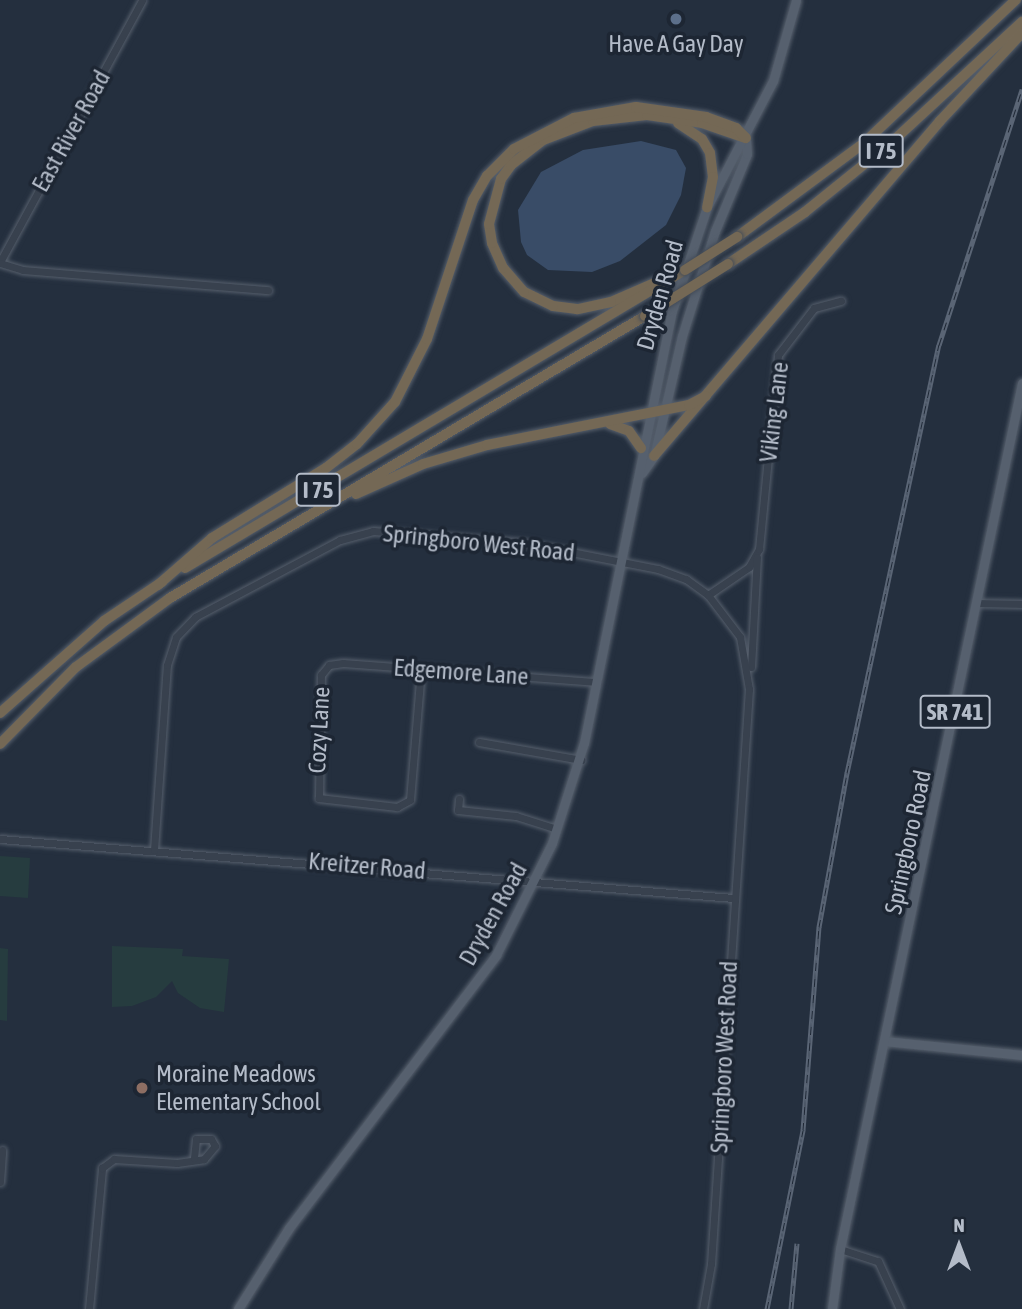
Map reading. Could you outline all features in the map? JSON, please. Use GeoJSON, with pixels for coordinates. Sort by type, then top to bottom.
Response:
{"type":"FeatureCollection","features":[{"type":"Feature","properties":{"kind":"highway","name":"I 75"},"geometry":{"type":"LineString","coordinates":[[0,713],[95,628],[158,585],[737,237],[864,143],[1016,0]]}},
{"type":"Feature","properties":{"kind":"highway","name":"I 75"},"geometry":{"type":"LineString","coordinates":[[0,744],[54,686],[127,626],[303,518],[645,316],[805,212],[893,141],[1022,23]]}},
{"type":"Feature","properties":{"kind":"highway"},"geometry":{"type":"LineString","coordinates":[[654,456],[735,366],[940,121],[1020,36]]}},
{"type":"Feature","properties":{"kind":"highway"},"geometry":{"type":"LineString","coordinates":[[158,585],[212,538],[326,468],[357,444],[395,402],[427,339],[476,193],[514,149],[574,118],[636,107],[706,117],[736,128],[746,138]]}},
{"type":"Feature","properties":{"kind":"highway"},"geometry":{"type":"LineString","coordinates":[[666,118],[692,130],[710,153],[713,177],[707,207]]}},
{"type":"Feature","properties":{"kind":"highway"},"geometry":{"type":"LineString","coordinates":[[654,286],[601,306],[577,309],[553,306],[524,292],[511,279],[498,257],[489,225],[501,179],[511,165],[544,140],[593,121],[666,118],[702,123],[746,138]]}},
{"type":"Feature","properties":{"kind":"highway"},"geometry":{"type":"LineString","coordinates":[[303,518],[423,464],[487,444],[700,400],[735,366]]}},
{"type":"Feature","properties":{"kind":"highway"},"geometry":{"type":"LineString","coordinates":[[594,424],[625,428],[641,447]]}},
{"type":"Feature","properties":{"kind":"main road","name":"Dryden Road"},"geometry":{"type":"LineString","coordinates":[[238,1309],[289,1228],[469,994],[536,879],[581,760],[642,473],[641,447],[672,311],[707,207],[735,148],[746,138],[773,81],[796,0]]}},
{"type":"Feature","properties":{"kind":"main road","name":"Dryden Road"},"geometry":{"type":"LineString","coordinates":[[642,473],[654,456],[715,231],[747,154],[746,138]]}},
{"type":"Feature","properties":{"kind":"main road","name":"Springboro Road"},"geometry":{"type":"LineString","coordinates":[[832,1309],[840,1249],[979,603],[1022,383]]}},
{"type":"Feature","properties":{"kind":"main road"},"geometry":{"type":"LineString","coordinates":[[884,1041],[1022,1055]]}},
{"type":"Feature","properties":{"kind":"street","name":"East River Road"},"geometry":{"type":"LineString","coordinates":[[0,262],[142,0]]}},
{"type":"Feature","properties":{"kind":"street"},"geometry":{"type":"LineString","coordinates":[[0,262],[23,270],[268,290]]}},
{"type":"Feature","properties":{"kind":"street","name":"Viking Lane"},"geometry":{"type":"LineString","coordinates":[[749,675],[757,555],[778,355],[814,308],[841,301]]}},
{"type":"Feature","properties":{"kind":"street","name":"Springboro West Road"},"geometry":{"type":"LineString","coordinates":[[154,850],[167,665],[176,636],[195,617],[340,540],[364,532],[525,543],[623,562],[686,579],[708,595],[735,626],[749,675],[711,1264],[703,1309]]}},
{"type":"Feature","properties":{"kind":"street"},"geometry":{"type":"LineString","coordinates":[[708,595],[742,573],[757,555]]}},
{"type":"Feature","properties":{"kind":"street"},"geometry":{"type":"LineString","coordinates":[[979,603],[1022,604]]}},
{"type":"Feature","properties":{"kind":"street","name":"Edgemore Lane"},"geometry":{"type":"LineString","coordinates":[[327,666],[344,663],[597,682]]}},
{"type":"Feature","properties":{"kind":"street","name":"Cozy Lane"},"geometry":{"type":"LineString","coordinates":[[327,666],[321,676],[317,795],[323,801],[402,806],[412,796],[421,669]]}},
{"type":"Feature","properties":{"kind":"street"},"geometry":{"type":"LineString","coordinates":[[480,743],[581,760]]}},
{"type":"Feature","properties":{"kind":"street"},"geometry":{"type":"LineString","coordinates":[[459,799],[458,810],[516,816],[557,829]]}},
{"type":"Feature","properties":{"kind":"street","name":"Kreitzer Road"},"geometry":{"type":"LineString","coordinates":[[0,839],[536,879],[734,898]]}},
{"type":"Feature","properties":{"kind":"street"},"geometry":{"type":"LineString","coordinates":[[0,1182],[2,1150]]}},
{"type":"Feature","properties":{"kind":"street"},"geometry":{"type":"LineString","coordinates":[[89,1309],[102,1168],[114,1159],[177,1163],[194,1158]]}},
{"type":"Feature","properties":{"kind":"street"},"geometry":{"type":"LineString","coordinates":[[840,1249],[878,1261],[900,1309]]}},
{"type":"Feature","properties":{"kind":"green space"},"geometry":{"type":"Polygon","coordinates":[[[0,856],[30,858],[28,898],[0,896],[0,856]]]}},
{"type":"Feature","properties":{"kind":"green space"},"geometry":{"type":"Polygon","coordinates":[[[112,946],[183,949],[182,956],[229,959],[224,1012],[200,1008],[178,993],[172,981],[156,997],[132,1006],[112,1007],[112,946]]]}},
{"type":"Feature","properties":{"kind":"green space"},"geometry":{"type":"Polygon","coordinates":[[[0,948],[8,949],[7,1021],[0,1020],[0,948]]]}},
{"type":"Feature","properties":{"kind":"water"},"geometry":{"type":"Polygon","coordinates":[[[641,141],[676,150],[686,168],[681,195],[666,225],[620,261],[592,272],[548,270],[527,255],[521,242],[518,210],[541,172],[583,150],[641,141]]]}},
{"type":"Feature","properties":{"kind":"railway"},"geometry":{"type":"LineString","coordinates":[[767,1309],[803,1130],[819,927],[847,773],[939,345],[1022,89]]}},
{"type":"Feature","properties":{"kind":"railway"},"geometry":{"type":"LineString","coordinates":[[791,1309],[797,1243]]}},
{"type":"Feature","properties":{"kind":"place","name":"Have A Gay Day"},"geometry":{"type":"Point","coordinates":[676,19]}},
{"type":"Feature","properties":{"kind":"place","name":"Moraine Meadows Elementary School"},"geometry":{"type":"Point","coordinates":[142,1088]}}]}
